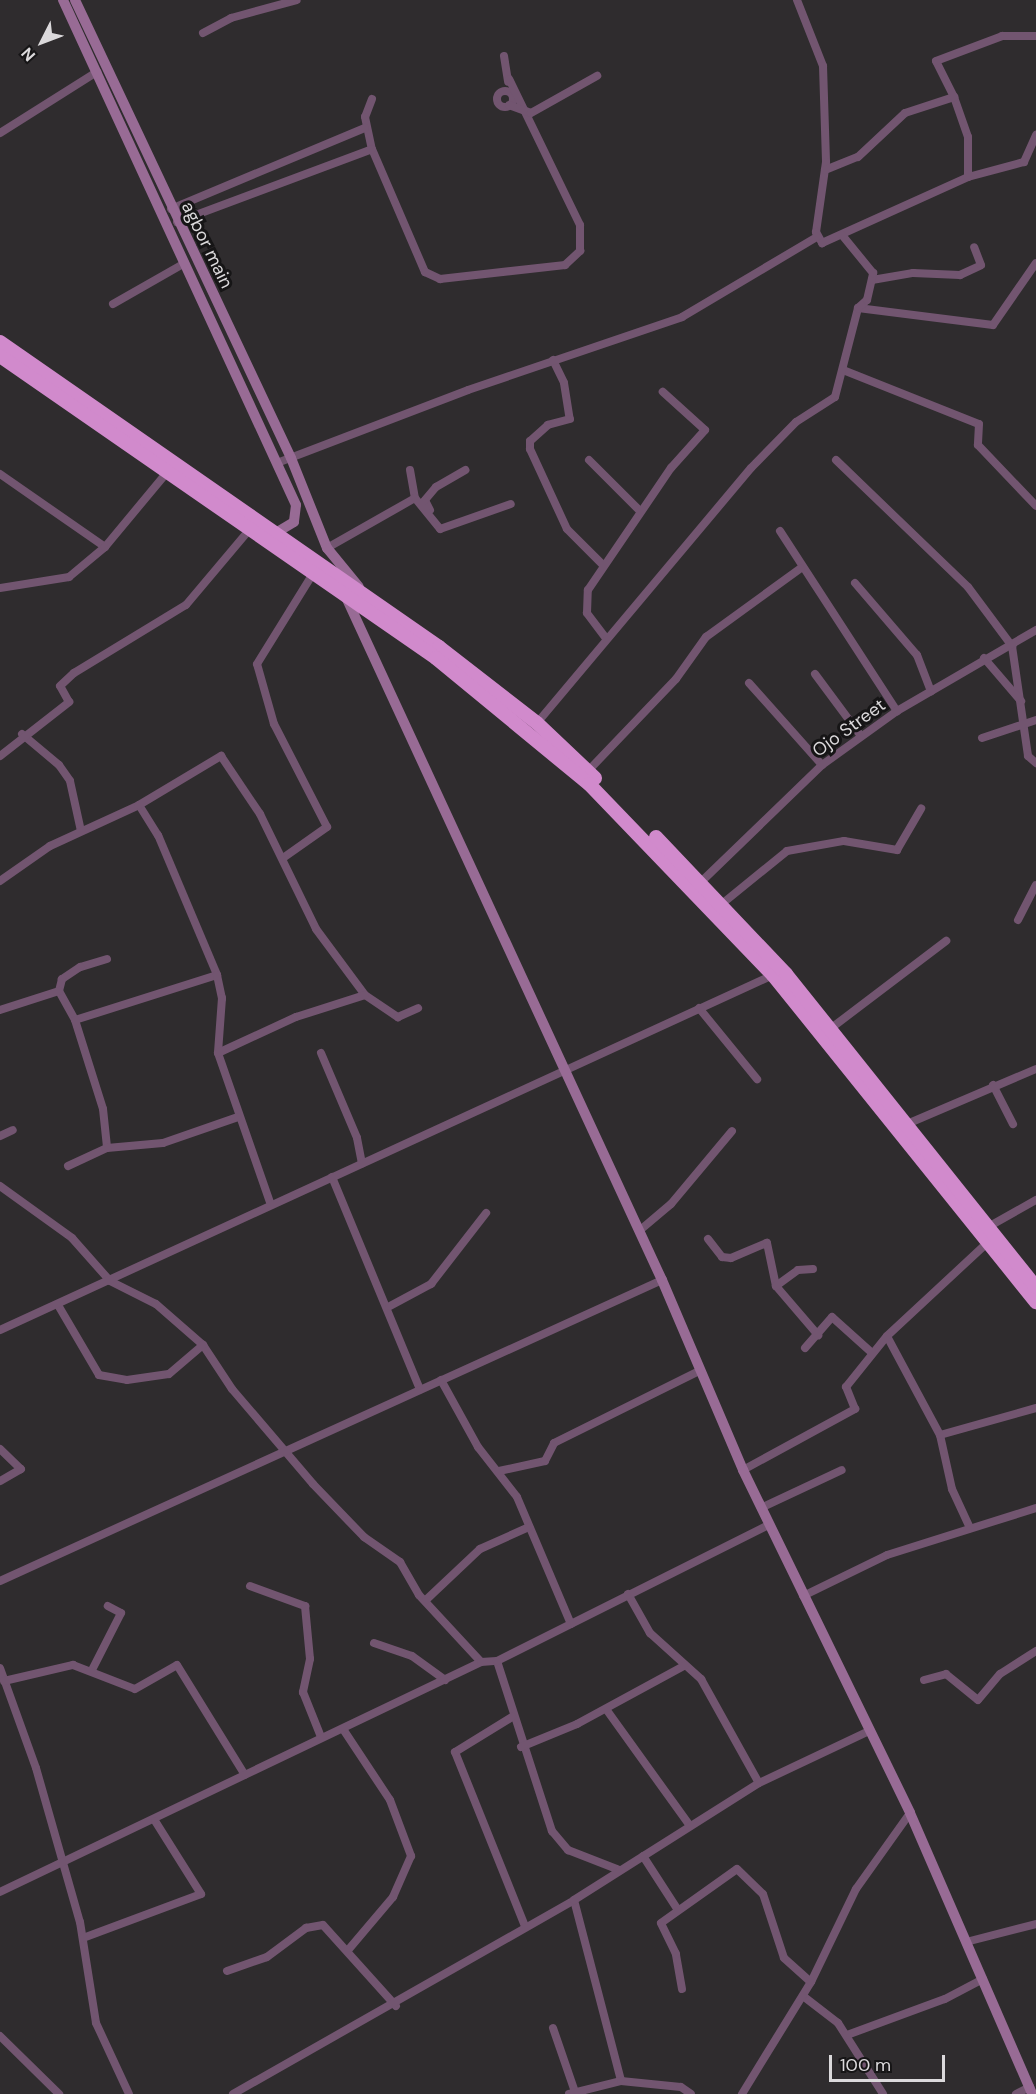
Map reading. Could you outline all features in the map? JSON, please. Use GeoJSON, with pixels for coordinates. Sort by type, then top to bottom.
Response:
{"type":"FeatureCollection","features":[{"type":"Feature","properties":{"kind":"highway"},"geometry":{"type":"LineString","coordinates":[[0,342],[363,592],[537,723],[723,903],[830,1029],[862,1077],[987,1243],[1036,1302]]}},
{"type":"Feature","properties":{"kind":"highway"},"geometry":{"type":"LineString","coordinates":[[0,356],[344,592],[464,679],[589,784],[773,975],[862,1077],[907,1124],[1036,1287]]}},
{"type":"Feature","properties":{"kind":"street","name":"agbor main"},"geometry":{"type":"LineString","coordinates":[[63,0],[296,505],[294,522],[276,533]]}},
{"type":"Feature","properties":{"kind":"street","name":"agbor main"},"geometry":{"type":"LineString","coordinates":[[75,0],[177,222],[291,459],[327,548],[363,592]]}},
{"type":"Feature","properties":{"kind":"street"},"geometry":{"type":"LineString","coordinates":[[203,33],[231,18],[297,0]]}},
{"type":"Feature","properties":{"kind":"street"},"geometry":{"type":"LineString","coordinates":[[797,0],[823,66],[825,170],[817,237],[822,243],[842,236],[968,177],[1024,162],[1036,135]]}},
{"type":"Feature","properties":{"kind":"street"},"geometry":{"type":"LineString","coordinates":[[968,177],[968,137],[954,96],[936,61],[993,38],[1036,36]]}},
{"type":"Feature","properties":{"kind":"street"},"geometry":{"type":"LineString","coordinates":[[372,99],[365,128],[421,267],[434,277],[565,265],[580,251],[580,225],[509,79],[503,74],[504,56]]}},
{"type":"Feature","properties":{"kind":"street"},"geometry":{"type":"LineString","coordinates":[[0,133],[97,72]]}},
{"type":"Feature","properties":{"kind":"street"},"geometry":{"type":"LineString","coordinates":[[526,114],[597,76]]}},
{"type":"Feature","properties":{"kind":"street"},"geometry":{"type":"LineString","coordinates":[[509,79],[503,91],[512,95],[509,105],[526,114]]}},
{"type":"Feature","properties":{"kind":"street"},"geometry":{"type":"LineString","coordinates":[[825,170],[858,157],[905,113],[954,96]]}},
{"type":"Feature","properties":{"kind":"street"},"geometry":{"type":"LineString","coordinates":[[171,209],[365,128]]}},
{"type":"Feature","properties":{"kind":"street"},"geometry":{"type":"LineString","coordinates":[[177,222],[372,149]]}},
{"type":"Feature","properties":{"kind":"street"},"geometry":{"type":"LineString","coordinates":[[537,723],[605,637],[750,468],[796,422],[835,397],[858,308],[867,300],[872,280],[860,254],[842,236]]}},
{"type":"Feature","properties":{"kind":"street"},"geometry":{"type":"LineString","coordinates":[[277,463],[554,360],[682,317],[817,237]]}},
{"type":"Feature","properties":{"kind":"street"},"geometry":{"type":"LineString","coordinates":[[872,280],[913,273],[960,275],[981,264],[974,248]]}},
{"type":"Feature","properties":{"kind":"street"},"geometry":{"type":"LineString","coordinates":[[858,308],[993,325],[1036,262]]}},
{"type":"Feature","properties":{"kind":"street"},"geometry":{"type":"LineString","coordinates":[[113,304],[185,263]]}},
{"type":"Feature","properties":{"kind":"street"},"geometry":{"type":"LineString","coordinates":[[554,360],[564,383],[570,419],[543,429],[530,441],[530,449],[567,529],[602,564]]}},
{"type":"Feature","properties":{"kind":"street"},"geometry":{"type":"LineString","coordinates":[[843,370],[979,424],[978,445],[1036,506]]}},
{"type":"Feature","properties":{"kind":"street"},"geometry":{"type":"LineString","coordinates":[[605,637],[587,613],[588,590],[602,564],[640,511],[705,430],[663,392]]}},
{"type":"Feature","properties":{"kind":"street"},"geometry":{"type":"LineString","coordinates":[[589,460],[640,511]]}},
{"type":"Feature","properties":{"kind":"street"},"geometry":{"type":"LineString","coordinates":[[836,460],[968,587],[1012,646],[1029,756],[1036,763]]}},
{"type":"Feature","properties":{"kind":"street"},"geometry":{"type":"LineString","coordinates":[[410,470],[415,498],[432,514]]}},
{"type":"Feature","properties":{"kind":"street"},"geometry":{"type":"LineString","coordinates":[[466,470],[425,500],[440,529],[511,504]]}},
{"type":"Feature","properties":{"kind":"street"},"geometry":{"type":"LineString","coordinates":[[0,588],[54,583],[105,547],[168,471]]}},
{"type":"Feature","properties":{"kind":"street"},"geometry":{"type":"LineString","coordinates":[[0,474],[105,547]]}},
{"type":"Feature","properties":{"kind":"street"},"geometry":{"type":"LineString","coordinates":[[327,548],[415,498]]}},
{"type":"Feature","properties":{"kind":"street"},"geometry":{"type":"LineString","coordinates":[[0,756],[22,735],[69,702],[60,687],[74,673],[186,605],[250,529]]}},
{"type":"Feature","properties":{"kind":"street"},"geometry":{"type":"LineString","coordinates":[[780,531],[801,568],[897,711]]}},
{"type":"Feature","properties":{"kind":"street"},"geometry":{"type":"LineString","coordinates":[[588,771],[676,679],[706,638],[801,568]]}},
{"type":"Feature","properties":{"kind":"street"},"geometry":{"type":"LineString","coordinates":[[283,858],[327,827],[274,724],[257,664],[314,572]]}},
{"type":"Feature","properties":{"kind":"street"},"geometry":{"type":"LineString","coordinates":[[855,583],[917,655],[931,691]]}},
{"type":"Feature","properties":{"kind":"street"},"geometry":{"type":"LineString","coordinates":[[344,592],[662,1280],[698,1372],[743,1470],[910,1813],[984,1978],[1033,2092],[1016,2094]]}},
{"type":"Feature","properties":{"kind":"street","name":"Ojo Street"},"geometry":{"type":"LineString","coordinates":[[702,881],[822,765],[897,711],[984,658],[1012,646],[1036,630]]}},
{"type":"Feature","properties":{"kind":"street"},"geometry":{"type":"LineString","coordinates":[[984,658],[1021,701]]}},
{"type":"Feature","properties":{"kind":"street"},"geometry":{"type":"LineString","coordinates":[[815,674],[861,736]]}},
{"type":"Feature","properties":{"kind":"street"},"geometry":{"type":"LineString","coordinates":[[749,683],[822,765]]}},
{"type":"Feature","properties":{"kind":"street"},"geometry":{"type":"LineString","coordinates":[[982,738],[1036,720]]}},
{"type":"Feature","properties":{"kind":"street"},"geometry":{"type":"LineString","coordinates":[[22,735],[59,765],[70,781],[81,831]]}},
{"type":"Feature","properties":{"kind":"street"},"geometry":{"type":"LineString","coordinates":[[0,881],[81,831],[139,805],[221,756],[283,858],[316,929],[365,995],[398,1017],[418,1008]]}},
{"type":"Feature","properties":{"kind":"street"},"geometry":{"type":"LineString","coordinates":[[139,805],[158,835],[217,975],[220,1030],[218,1053],[238,1117],[271,1204]]}},
{"type":"Feature","properties":{"kind":"street"},"geometry":{"type":"LineString","coordinates":[[723,903],[787,851],[844,841],[897,850],[921,809]]}},
{"type":"Feature","properties":{"kind":"street"},"geometry":{"type":"LineString","coordinates":[[1018,920],[1036,885]]}},
{"type":"Feature","properties":{"kind":"street"},"geometry":{"type":"LineString","coordinates":[[830,1029],[946,941]]}},
{"type":"Feature","properties":{"kind":"street"},"geometry":{"type":"LineString","coordinates":[[106,1148],[103,1109],[75,1020],[59,991],[62,979],[80,967],[107,959]]}},
{"type":"Feature","properties":{"kind":"street"},"geometry":{"type":"LineString","coordinates":[[75,1020],[217,975]]}},
{"type":"Feature","properties":{"kind":"street"},"geometry":{"type":"LineString","coordinates":[[0,1330],[332,1178],[563,1068],[773,975]]}},
{"type":"Feature","properties":{"kind":"street"},"geometry":{"type":"LineString","coordinates":[[0,1010],[59,991]]}},
{"type":"Feature","properties":{"kind":"street"},"geometry":{"type":"LineString","coordinates":[[218,1053],[233,1041],[365,995]]}},
{"type":"Feature","properties":{"kind":"street"},"geometry":{"type":"LineString","coordinates":[[699,1008],[757,1079]]}},
{"type":"Feature","properties":{"kind":"street"},"geometry":{"type":"LineString","coordinates":[[220,1030],[233,1041]]}},
{"type":"Feature","properties":{"kind":"street"},"geometry":{"type":"LineString","coordinates":[[321,1053],[357,1138],[362,1164]]}},
{"type":"Feature","properties":{"kind":"street"},"geometry":{"type":"LineString","coordinates":[[907,1124],[993,1085],[1036,1069]]}},
{"type":"Feature","properties":{"kind":"street"},"geometry":{"type":"LineString","coordinates":[[993,1085],[1013,1124]]}},
{"type":"Feature","properties":{"kind":"street"},"geometry":{"type":"LineString","coordinates":[[68,1166],[106,1148],[163,1143],[238,1117]]}},
{"type":"Feature","properties":{"kind":"street"},"geometry":{"type":"LineString","coordinates":[[0,1136],[12,1130]]}},
{"type":"Feature","properties":{"kind":"street"},"geometry":{"type":"LineString","coordinates":[[639,1231],[671,1204],[732,1131]]}},
{"type":"Feature","properties":{"kind":"street"},"geometry":{"type":"LineString","coordinates":[[332,1178],[390,1306],[420,1389]]}},
{"type":"Feature","properties":{"kind":"street"},"geometry":{"type":"LineString","coordinates":[[0,1186],[72,1238],[110,1281],[156,1304],[203,1345],[284,1449],[364,1537],[400,1562],[410,1582],[481,1662]]}},
{"type":"Feature","properties":{"kind":"street"},"geometry":{"type":"LineString","coordinates":[[988,1227],[1036,1200]]}},
{"type":"Feature","properties":{"kind":"street"},"geometry":{"type":"LineString","coordinates":[[390,1306],[431,1284],[486,1213]]}},
{"type":"Feature","properties":{"kind":"street"},"geometry":{"type":"LineString","coordinates":[[708,1239],[722,1257],[731,1258],[767,1243],[776,1286],[818,1335]]}},
{"type":"Feature","properties":{"kind":"street"},"geometry":{"type":"LineString","coordinates":[[743,1470],[855,1409],[846,1387],[871,1352],[987,1243]]}},
{"type":"Feature","properties":{"kind":"street"},"geometry":{"type":"LineString","coordinates":[[776,1286],[798,1270],[813,1269]]}},
{"type":"Feature","properties":{"kind":"street"},"geometry":{"type":"LineString","coordinates":[[0,1581],[284,1449],[662,1280]]}},
{"type":"Feature","properties":{"kind":"street"},"geometry":{"type":"LineString","coordinates":[[58,1305],[99,1375],[128,1380],[169,1374],[203,1345]]}},
{"type":"Feature","properties":{"kind":"street"},"geometry":{"type":"LineString","coordinates":[[805,1348],[832,1317],[871,1352]]}},
{"type":"Feature","properties":{"kind":"street"},"geometry":{"type":"LineString","coordinates":[[887,1335],[940,1435],[952,1490],[970,1528]]}},
{"type":"Feature","properties":{"kind":"street"},"geometry":{"type":"LineString","coordinates":[[499,1471],[545,1461],[554,1443],[698,1372]]}},
{"type":"Feature","properties":{"kind":"street"},"geometry":{"type":"LineString","coordinates":[[441,1380],[478,1447],[499,1471],[529,1527],[571,1624]]}},
{"type":"Feature","properties":{"kind":"street"},"geometry":{"type":"LineString","coordinates":[[940,1435],[1036,1408]]}},
{"type":"Feature","properties":{"kind":"street"},"geometry":{"type":"LineString","coordinates":[[0,1449],[21,1470],[0,1481]]}},
{"type":"Feature","properties":{"kind":"street"},"geometry":{"type":"LineString","coordinates":[[761,1508],[842,1470]]}},
{"type":"Feature","properties":{"kind":"street"},"geometry":{"type":"LineString","coordinates":[[803,1596],[887,1555],[1036,1508]]}},
{"type":"Feature","properties":{"kind":"street"},"geometry":{"type":"LineString","coordinates":[[0,1892],[155,1821],[321,1737],[343,1729],[481,1662],[497,1661],[769,1525]]}},
{"type":"Feature","properties":{"kind":"street"},"geometry":{"type":"LineString","coordinates":[[427,1599],[480,1549],[529,1527]]}},
{"type":"Feature","properties":{"kind":"street"},"geometry":{"type":"LineString","coordinates":[[250,1586],[305,1606],[310,1659],[303,1692],[321,1737]]}},
{"type":"Feature","properties":{"kind":"street"},"geometry":{"type":"LineString","coordinates":[[628,1594],[650,1633],[701,1679],[759,1783]]}},
{"type":"Feature","properties":{"kind":"street"},"geometry":{"type":"LineString","coordinates":[[92,1670],[121,1613],[108,1606]]}},
{"type":"Feature","properties":{"kind":"street"},"geometry":{"type":"LineString","coordinates":[[374,1643],[412,1656],[445,1680]]}},
{"type":"Feature","properties":{"kind":"street"},"geometry":{"type":"LineString","coordinates":[[924,1680],[946,1674],[978,1700],[1000,1674],[1036,1651]]}},
{"type":"Feature","properties":{"kind":"street"},"geometry":{"type":"LineString","coordinates":[[497,1661],[521,1747],[552,1831],[568,1850],[617,1869]]}},
{"type":"Feature","properties":{"kind":"street"},"geometry":{"type":"LineString","coordinates":[[4,1681],[63,1666],[92,1670],[99,1678],[135,1689],[177,1665],[246,1775]]}},
{"type":"Feature","properties":{"kind":"street"},"geometry":{"type":"LineString","coordinates":[[521,1747],[606,1709],[684,1666]]}},
{"type":"Feature","properties":{"kind":"street"},"geometry":{"type":"LineString","coordinates":[[0,1668],[36,1768],[83,1938],[96,2023],[129,2094]]}},
{"type":"Feature","properties":{"kind":"street"},"geometry":{"type":"LineString","coordinates":[[606,1709],[690,1827]]}},
{"type":"Feature","properties":{"kind":"street"},"geometry":{"type":"LineString","coordinates":[[512,1718],[455,1752],[525,1926]]}},
{"type":"Feature","properties":{"kind":"street"},"geometry":{"type":"LineString","coordinates":[[343,1729],[390,1800],[411,1856],[393,1897],[349,1948]]}},
{"type":"Feature","properties":{"kind":"street"},"geometry":{"type":"LineString","coordinates":[[233,2094],[396,2006],[525,1926],[574,1900],[617,1869],[644,1856],[759,1783],[869,1731]]}},
{"type":"Feature","properties":{"kind":"street"},"geometry":{"type":"LineString","coordinates":[[742,2094],[811,1982],[856,1888],[910,1813]]}},
{"type":"Feature","properties":{"kind":"street"},"geometry":{"type":"LineString","coordinates":[[83,1938],[201,1894],[155,1821]]}},
{"type":"Feature","properties":{"kind":"street"},"geometry":{"type":"LineString","coordinates":[[644,1856],[678,1910]]}},
{"type":"Feature","properties":{"kind":"street"},"geometry":{"type":"LineString","coordinates":[[682,1989],[676,1954],[661,1923],[737,1869],[763,1894],[784,1958],[811,1982]]}},
{"type":"Feature","properties":{"kind":"street"},"geometry":{"type":"LineString","coordinates":[[574,1900],[621,2081]]}},
{"type":"Feature","properties":{"kind":"street"},"geometry":{"type":"LineString","coordinates":[[227,1971],[267,1957],[306,1928],[323,1924],[349,1948],[396,2006]]}},
{"type":"Feature","properties":{"kind":"street"},"geometry":{"type":"LineString","coordinates":[[966,1942],[1036,1924]]}},
{"type":"Feature","properties":{"kind":"street"},"geometry":{"type":"LineString","coordinates":[[848,2035],[945,1999],[984,1978]]}},
{"type":"Feature","properties":{"kind":"street"},"geometry":{"type":"LineString","coordinates":[[803,1996],[848,2035],[882,2094]]}},
{"type":"Feature","properties":{"kind":"street"},"geometry":{"type":"LineString","coordinates":[[553,2028],[572,2092],[621,2081],[681,2087],[691,2094]]}},
{"type":"Feature","properties":{"kind":"street"},"geometry":{"type":"LineString","coordinates":[[0,2036],[58,2094]]}}]}
